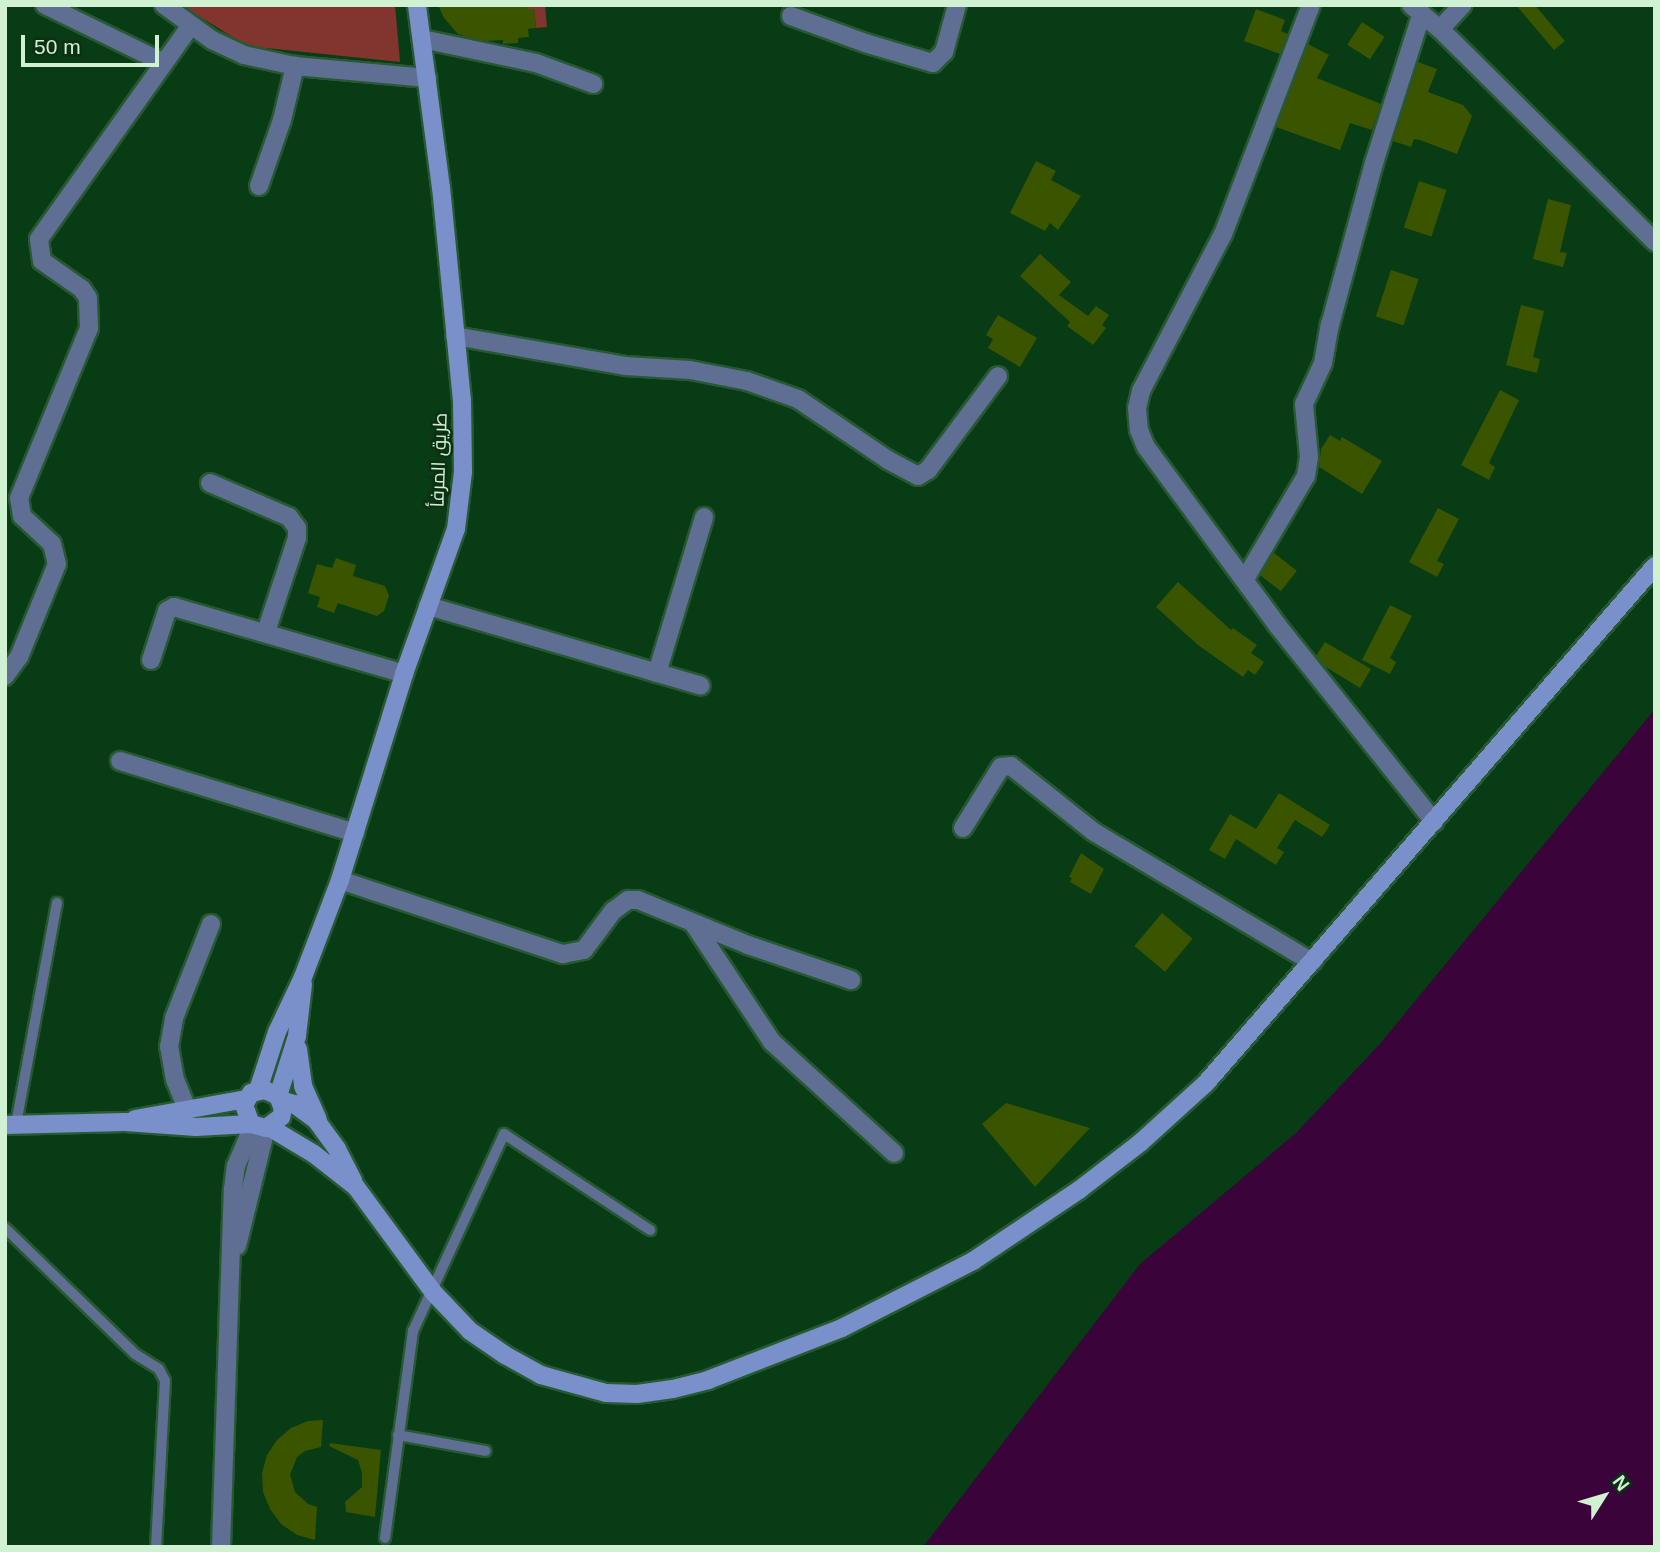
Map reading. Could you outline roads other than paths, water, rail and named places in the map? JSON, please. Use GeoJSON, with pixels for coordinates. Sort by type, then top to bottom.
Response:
{"type":"FeatureCollection","features":[{"type":"Feature","properties":{"kind":"street"},"geometry":{"type":"LineString","coordinates":[[45,5],[164,63]]}},
{"type":"Feature","properties":{"kind":"street"},"geometry":{"type":"LineString","coordinates":[[164,5],[191,25],[244,55],[295,66],[427,78]]}},
{"type":"Feature","properties":{"kind":"street","name":"طريق المرفأ"},"geometry":{"type":"LineString","coordinates":[[303,977],[340,880],[404,674],[456,528],[463,472],[456,336],[417,5]]}},
{"type":"Feature","properties":{"kind":"street"},"geometry":{"type":"LineString","coordinates":[[791,16],[864,43],[933,63],[944,52],[957,5]]}},
{"type":"Feature","properties":{"kind":"street"},"geometry":{"type":"LineString","coordinates":[[1311,5],[1223,234],[1141,391],[1137,408],[1139,430],[1146,447],[1327,689],[1434,822]]}},
{"type":"Feature","properties":{"kind":"street"},"geometry":{"type":"LineString","coordinates":[[1440,29],[1462,5]]}},
{"type":"Feature","properties":{"kind":"street"},"geometry":{"type":"LineString","coordinates":[[1245,579],[1306,476],[1309,457],[1304,404],[1323,363],[1330,326],[1417,9],[1655,242]]}},
{"type":"Feature","properties":{"kind":"street"},"geometry":{"type":"LineString","coordinates":[[5,676],[19,657],[57,564],[52,544],[22,516],[19,498],[89,328],[88,298],[82,289],[42,261],[39,239],[191,25]]}},
{"type":"Feature","properties":{"kind":"street"},"geometry":{"type":"LineString","coordinates":[[422,39],[536,63],[593,84]]}},
{"type":"Feature","properties":{"kind":"street"},"geometry":{"type":"LineString","coordinates":[[259,186],[282,120],[295,66]]}},
{"type":"Feature","properties":{"kind":"street"},"geometry":{"type":"LineString","coordinates":[[1621,210],[1655,255]]}},
{"type":"Feature","properties":{"kind":"street"},"geometry":{"type":"LineString","coordinates":[[456,336],[625,366],[690,370],[747,381],[798,399],[888,460],[918,475],[928,471],[998,376]]}},
{"type":"Feature","properties":{"kind":"street"},"geometry":{"type":"LineString","coordinates":[[211,483],[289,517],[297,528],[298,538],[266,632]]}},
{"type":"Feature","properties":{"kind":"street"},"geometry":{"type":"LineString","coordinates":[[657,673],[704,517]]}},
{"type":"Feature","properties":{"kind":"street"},"geometry":{"type":"LineString","coordinates":[[297,1036],[303,1086],[356,1187],[432,1292],[470,1331],[541,1375],[606,1393],[637,1394],[708,1380],[842,1328],[904,1299],[973,1261],[1079,1190],[1141,1142],[1206,1083],[1655,566]]}},
{"type":"Feature","properties":{"kind":"street"},"geometry":{"type":"LineString","coordinates":[[428,606],[701,686]]}},
{"type":"Feature","properties":{"kind":"street"},"geometry":{"type":"LineString","coordinates":[[151,660],[167,611],[174,607],[404,674]]}},
{"type":"Feature","properties":{"kind":"street"},"geometry":{"type":"LineString","coordinates":[[120,761],[355,833]]}},
{"type":"Feature","properties":{"kind":"street"},"geometry":{"type":"LineString","coordinates":[[963,828],[1000,767],[1008,765],[1094,832],[1312,962]]}},
{"type":"Feature","properties":{"kind":"street"},"geometry":{"type":"LineString","coordinates":[[340,880],[563,954],[584,950],[613,911],[628,900],[638,900],[692,923],[851,980]]}},
{"type":"Feature","properties":{"kind":"street"},"geometry":{"type":"LineString","coordinates":[[187,1109],[175,1080],[169,1047],[174,1018],[211,923]]}},
{"type":"Feature","properties":{"kind":"street"},"geometry":{"type":"LineString","coordinates":[[692,923],[772,1042],[894,1153]]}},
{"type":"Feature","properties":{"kind":"street"},"geometry":{"type":"LineString","coordinates":[[11,1125],[125,1122],[172,1127],[260,1126],[281,1117],[279,1098],[297,1036],[303,977]]}},
{"type":"Feature","properties":{"kind":"street"},"geometry":{"type":"LineString","coordinates":[[303,977],[277,1031],[244,1112],[260,1126],[314,1154],[356,1187]]}},
{"type":"Feature","properties":{"kind":"street"},"geometry":{"type":"LineString","coordinates":[[125,1122],[265,1090],[306,1111],[325,1131]]}},
{"type":"Feature","properties":{"kind":"street"},"geometry":{"type":"LineString","coordinates":[[221,1547],[234,1178],[243,1145],[260,1126]]}},
{"type":"Feature","properties":{"kind":"lane"},"geometry":{"type":"LineString","coordinates":[[11,1125],[57,903]]}},
{"type":"Feature","properties":{"kind":"lane"},"geometry":{"type":"LineString","coordinates":[[385,1538],[412,1331],[504,1134],[650,1230]]}},
{"type":"Feature","properties":{"kind":"lane"},"geometry":{"type":"LineString","coordinates":[[5,1228],[135,1354],[159,1369],[165,1381],[156,1547]]}},
{"type":"Feature","properties":{"kind":"lane"},"geometry":{"type":"LineString","coordinates":[[398,1435],[486,1451]]}}]}
